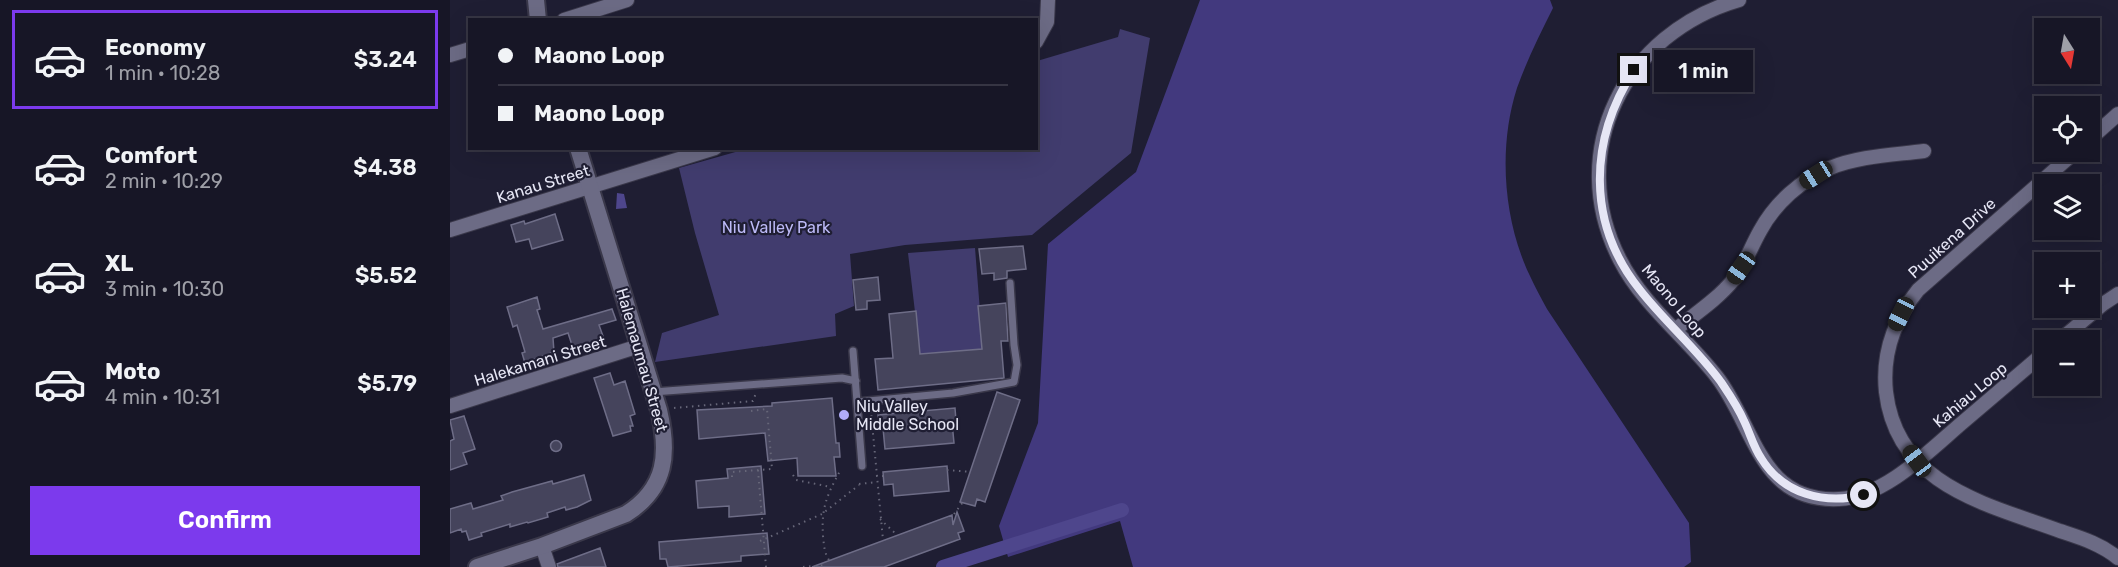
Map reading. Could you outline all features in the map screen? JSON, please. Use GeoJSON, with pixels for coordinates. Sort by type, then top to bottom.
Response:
{"type":"FeatureCollection","features":[{"type":"Feature","properties":{"kind":"street"},"geometry":{"type":"LineString","coordinates":[[536,0],[538,18]]}},
{"type":"Feature","properties":{"kind":"street"},"geometry":{"type":"LineString","coordinates":[[570,18],[627,0]]}},
{"type":"Feature","properties":{"kind":"street"},"geometry":{"type":"LineString","coordinates":[[1038,38],[1047,22],[1048,0]]}},
{"type":"Feature","properties":{"kind":"street","name":"Maono Loop"},"geometry":{"type":"LineString","coordinates":[[1739,0],[1689,20],[1659,42],[1624,86],[1615,102],[1604,137],[1599,173],[1606,227],[1630,276],[1710,368],[1732,399],[1766,466],[1792,488],[1821,498],[1852,498],[1875,490],[1917,461]]}},
{"type":"Feature","properties":{"kind":"street"},"geometry":{"type":"LineString","coordinates":[[450,55],[468,50]]}},
{"type":"Feature","properties":{"kind":"street"},"geometry":{"type":"LineString","coordinates":[[2100,130],[2118,114]]}},
{"type":"Feature","properties":{"kind":"street","name":"Halemaumau Street"},"geometry":{"type":"LineString","coordinates":[[477,567],[620,517],[644,500],[657,482],[664,459],[665,437],[658,410],[579,150]]}},
{"type":"Feature","properties":{"kind":"street","name":"Kanau Street"},"geometry":{"type":"LineString","coordinates":[[450,230],[708,150]]}},
{"type":"Feature","properties":{"kind":"street"},"geometry":{"type":"LineString","coordinates":[[1675,330],[1733,280],[1766,220],[1782,201],[1803,183],[1843,163],[1924,151]]}},
{"type":"Feature","properties":{"kind":"street","name":"Puuikena Drive"},"geometry":{"type":"LineString","coordinates":[[2064,162],[1918,290],[1901,314],[1890,341],[1885,384],[1895,426],[1917,461],[1936,480],[1959,494],[2088,541],[2118,558]]}},
{"type":"Feature","properties":{"kind":"street"},"geometry":{"type":"LineString","coordinates":[[2072,330],[2118,294]]}},
{"type":"Feature","properties":{"kind":"street","name":"Halekamani Street"},"geometry":{"type":"LineString","coordinates":[[450,406],[639,346]]}},
{"type":"Feature","properties":{"kind":"street","name":"Kahiau Loop"},"geometry":{"type":"LineString","coordinates":[[1917,461],[2034,362]]}},
{"type":"Feature","properties":{"kind":"street"},"geometry":{"type":"LineString","coordinates":[[542,546],[549,567]]}},
{"type":"Feature","properties":{"kind":"lane"},"geometry":{"type":"LineString","coordinates":[[857,402],[953,393],[1014,382],[1017,365],[1010,283]]}},
{"type":"Feature","properties":{"kind":"lane"},"geometry":{"type":"LineString","coordinates":[[853,351],[862,466]]}},
{"type":"Feature","properties":{"kind":"lane"},"geometry":{"type":"LineString","coordinates":[[653,392],[842,378],[856,381]]}},
{"type":"Feature","properties":{"kind":"path"},"geometry":{"type":"LineString","coordinates":[[658,410],[753,401],[756,392]]}},
{"type":"Feature","properties":{"kind":"path"},"geometry":{"type":"LineString","coordinates":[[883,404],[884,413]]}},
{"type":"Feature","properties":{"kind":"path"},"geometry":{"type":"LineString","coordinates":[[868,406],[871,412],[883,540]]}},
{"type":"Feature","properties":{"kind":"path"},"geometry":{"type":"LineString","coordinates":[[871,412],[884,413],[926,407]]}},
{"type":"Feature","properties":{"kind":"path"},"geometry":{"type":"LineString","coordinates":[[732,477],[732,472],[772,469],[767,409],[751,411]]}},
{"type":"Feature","properties":{"kind":"path"},"geometry":{"type":"LineString","coordinates":[[758,470],[766,567]]}},
{"type":"Feature","properties":{"kind":"path"},"geometry":{"type":"LineString","coordinates":[[948,470],[970,472]]}},
{"type":"Feature","properties":{"kind":"path"},"geometry":{"type":"LineString","coordinates":[[830,560],[824,549],[822,514],[831,487],[840,471]]}},
{"type":"Feature","properties":{"kind":"path"},"geometry":{"type":"LineString","coordinates":[[794,475],[796,480],[831,487]]}},
{"type":"Feature","properties":{"kind":"path"},"geometry":{"type":"LineString","coordinates":[[876,476],[883,476]]}},
{"type":"Feature","properties":{"kind":"path"},"geometry":{"type":"LineString","coordinates":[[760,541],[822,514],[859,485],[877,482]]}},
{"type":"Feature","properties":{"kind":"path"},"geometry":{"type":"LineString","coordinates":[[954,514],[963,502]]}},
{"type":"Feature","properties":{"kind":"path"},"geometry":{"type":"LineString","coordinates":[[880,519],[897,535]]}},
{"type":"Feature","properties":{"kind":"path"},"geometry":{"type":"LineString","coordinates":[[803,567],[825,565]]}},
{"type":"Feature","properties":{"kind":"green space","name":"Niu Valley Park"},"geometry":{"type":"Polygon","coordinates":[[[1120,29],[1150,38],[1131,153],[1032,235],[905,245],[850,254],[854,306],[835,314],[836,336],[655,362],[662,333],[719,315],[679,168],[742,150],[1038,150],[1038,61],[1118,37],[1120,29]]]}},
{"type":"Feature","properties":{"kind":"green space"},"geometry":{"type":"Polygon","coordinates":[[[975,248],[983,349],[920,354],[908,253],[975,248]]]}},
{"type":"Feature","properties":{"kind":"shaded area"},"geometry":{"type":"Polygon","coordinates":[[[1200,0],[1550,0],[1553,8],[1517,88],[1507,134],[1506,183],[1514,231],[1530,276],[1547,309],[1689,523],[1691,562],[1684,567],[1133,567],[1120,521],[1008,557],[999,526],[1038,423],[1048,244],[1136,172],[1200,0]]]}},
{"type":"Feature","properties":{"kind":"shaded area"},"geometry":{"type":"Polygon","coordinates":[[[617,193],[624,194],[627,208],[616,209],[617,193]]]}},
{"type":"Feature","properties":{"kind":"building"},"geometry":{"type":"Polygon","coordinates":[[[555,214],[563,240],[532,249],[529,239],[516,242],[511,225],[524,221],[525,224],[555,214]]]}},
{"type":"Feature","properties":{"kind":"building"},"geometry":{"type":"Polygon","coordinates":[[[1023,246],[1026,269],[1007,271],[1007,278],[994,280],[994,273],[982,274],[979,249],[1023,246]]]}},
{"type":"Feature","properties":{"kind":"building"},"geometry":{"type":"Polygon","coordinates":[[[878,277],[880,300],[867,301],[867,309],[856,310],[853,280],[878,277]]]}},
{"type":"Feature","properties":{"kind":"building"},"geometry":{"type":"Polygon","coordinates":[[[537,297],[540,309],[537,310],[543,329],[612,309],[616,320],[599,325],[604,339],[573,348],[568,333],[553,338],[554,352],[525,363],[522,353],[525,352],[517,325],[513,327],[507,307],[537,297]]]}},
{"type":"Feature","properties":{"kind":"building"},"geometry":{"type":"Polygon","coordinates":[[[1006,303],[1008,341],[1001,341],[1004,378],[878,390],[875,359],[893,358],[889,314],[916,311],[920,354],[982,349],[978,306],[1006,303]]]}},
{"type":"Feature","properties":{"kind":"building"},"geometry":{"type":"Polygon","coordinates":[[[610,373],[614,385],[625,381],[635,414],[630,416],[633,426],[630,426],[631,431],[613,436],[594,378],[610,373]]]}},
{"type":"Feature","properties":{"kind":"building"},"geometry":{"type":"Polygon","coordinates":[[[997,392],[1020,400],[985,502],[977,499],[975,506],[960,502],[997,392]]]}},
{"type":"Feature","properties":{"kind":"building"},"geometry":{"type":"Polygon","coordinates":[[[832,398],[836,443],[839,443],[840,457],[834,457],[836,476],[798,476],[797,458],[768,461],[765,433],[699,439],[697,410],[772,406],[772,403],[832,398]]]}},
{"type":"Feature","properties":{"kind":"building"},"geometry":{"type":"Polygon","coordinates":[[[955,408],[956,421],[952,422],[954,443],[885,449],[883,428],[879,428],[878,415],[955,408]]]}},
{"type":"Feature","properties":{"kind":"building"},"geometry":{"type":"Polygon","coordinates":[[[464,416],[475,449],[463,453],[467,464],[450,470],[450,441],[454,439],[450,420],[464,416]]]}},
{"type":"Feature","properties":{"kind":"building"},"geometry":{"type":"Polygon","coordinates":[[[556,440],[562,446],[556,452],[550,446],[556,440]]]}},
{"type":"Feature","properties":{"kind":"building"},"geometry":{"type":"Polygon","coordinates":[[[761,466],[765,514],[729,517],[729,506],[698,508],[696,481],[728,478],[727,469],[761,466]]]}},
{"type":"Feature","properties":{"kind":"building"},"geometry":{"type":"Polygon","coordinates":[[[947,466],[949,491],[894,496],[893,484],[884,485],[883,472],[947,466]]]}},
{"type":"Feature","properties":{"kind":"building"},"geometry":{"type":"Polygon","coordinates":[[[584,475],[591,500],[577,507],[566,510],[565,507],[547,513],[548,517],[510,527],[510,524],[481,533],[482,536],[469,540],[466,531],[462,532],[461,529],[450,533],[450,509],[471,503],[473,509],[503,500],[501,496],[512,492],[584,475]]]}},
{"type":"Feature","properties":{"kind":"building"},"geometry":{"type":"Polygon","coordinates":[[[957,512],[964,531],[958,533],[960,539],[884,567],[812,567],[952,515],[953,525],[957,512]]]}},
{"type":"Feature","properties":{"kind":"building"},"geometry":{"type":"Polygon","coordinates":[[[767,533],[769,554],[741,556],[741,561],[668,567],[666,559],[660,559],[659,542],[767,533]]]}},
{"type":"Feature","properties":{"kind":"building"},"geometry":{"type":"Polygon","coordinates":[[[600,548],[606,567],[558,567],[557,564],[600,548]]]}},
{"type":"Feature","properties":{"kind":"waterway"},"geometry":{"type":"LineString","coordinates":[[943,567],[1122,510]]}},
{"type":"Feature","properties":{"kind":"place","name":"Niu Valley Middle School"},"geometry":{"type":"Point","coordinates":[844,415]}},
{"type":"Feature","properties":{"kind":"route"},"geometry":{"type":"LineString","coordinates":[[1634,70],[1615,102],[1609,119],[1599,173],[1606,227],[1620,260],[1641,291],[1721,383],[1743,418],[1760,457],[1773,474],[1792,488],[1815,497],[1840,499],[1864,495]]}}]}
